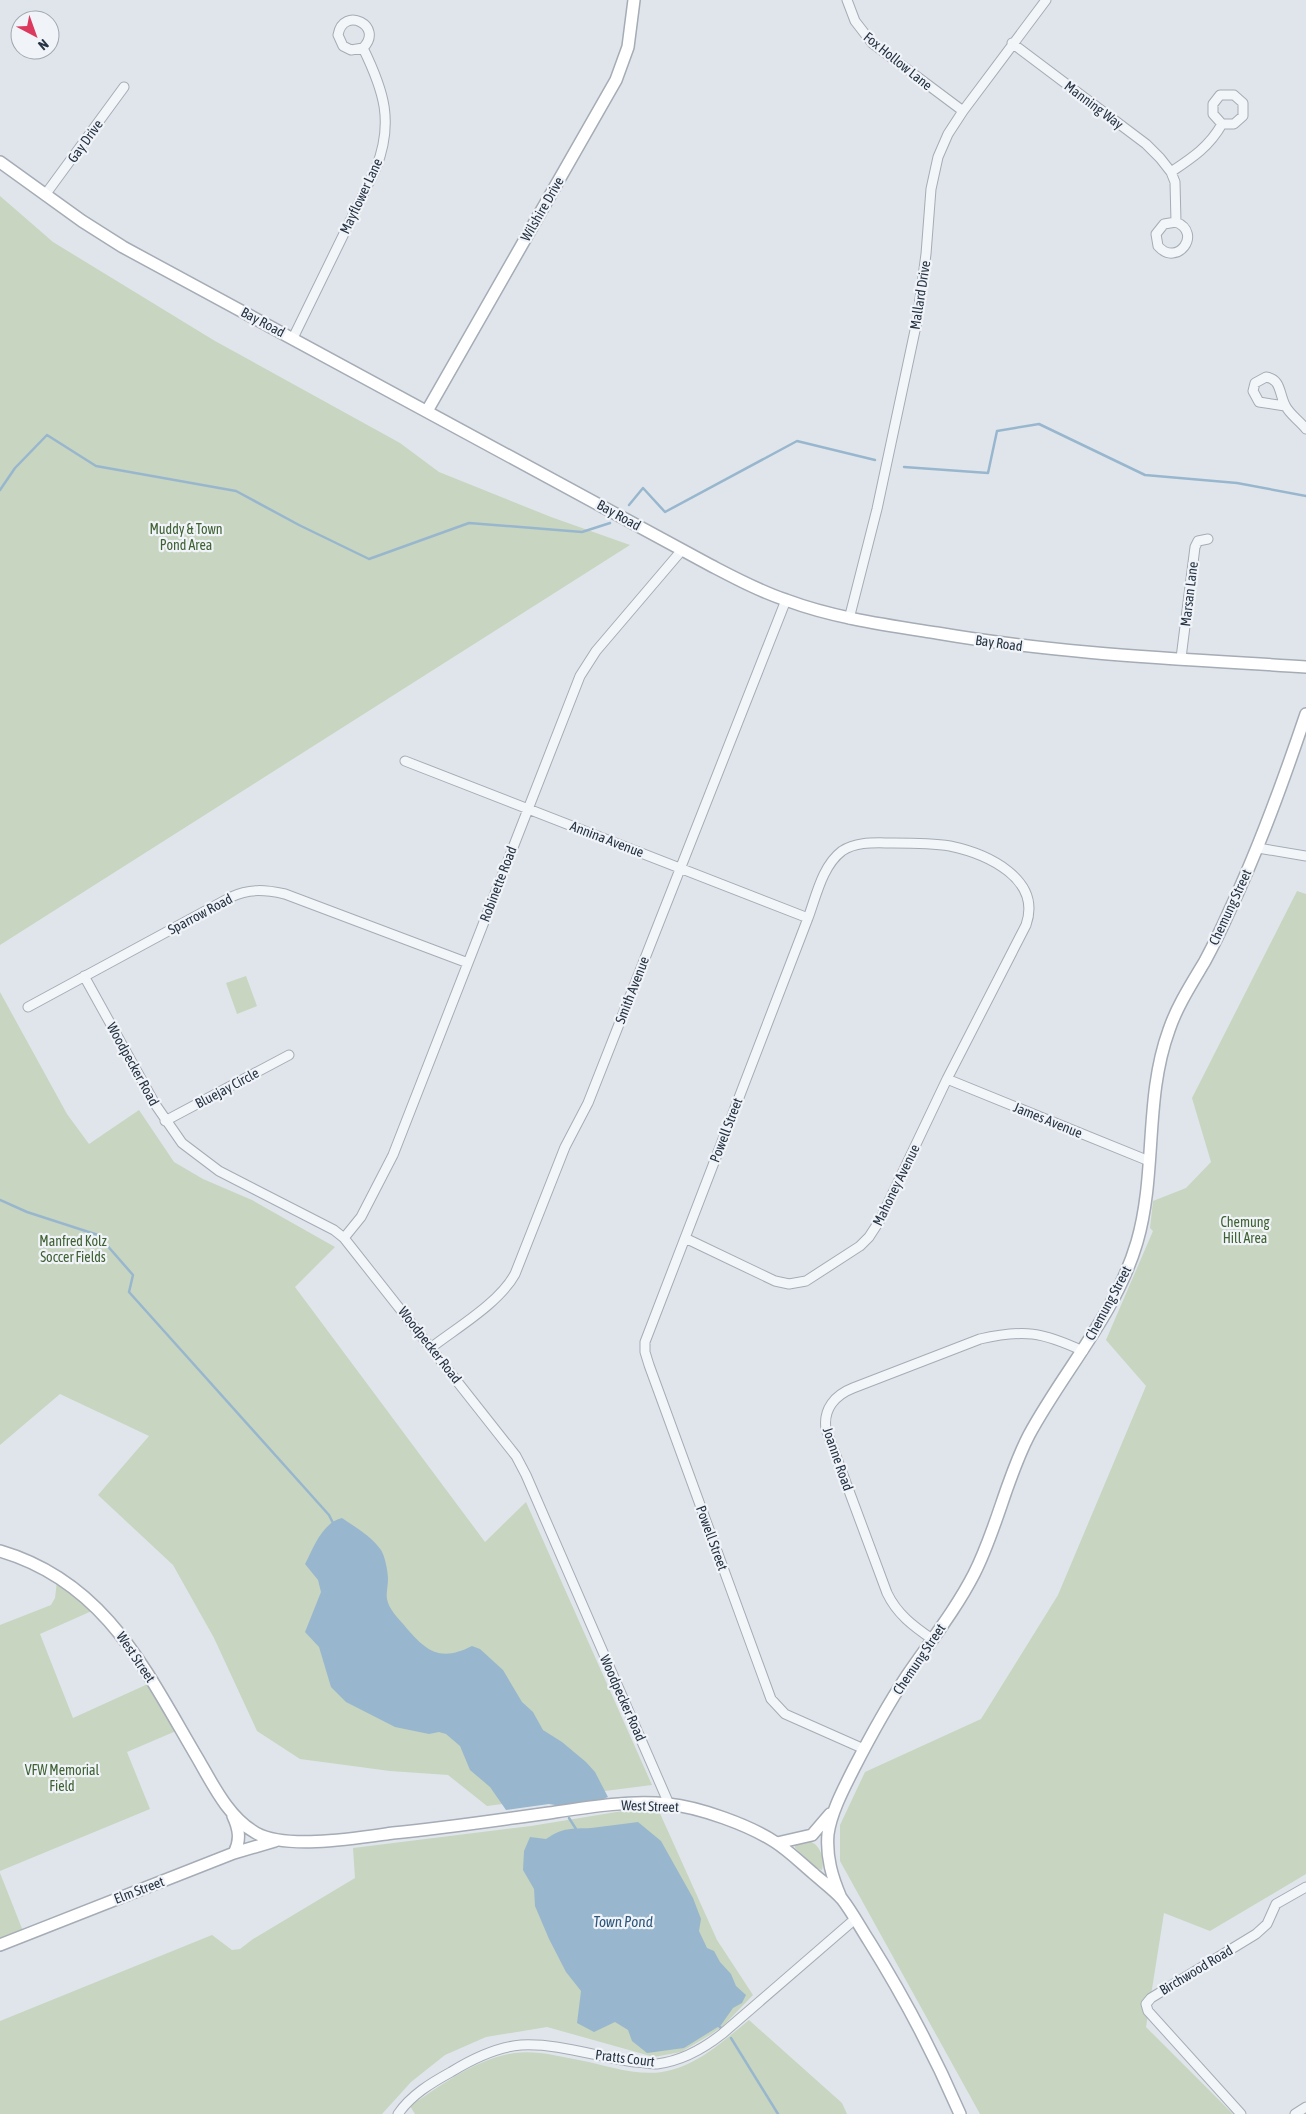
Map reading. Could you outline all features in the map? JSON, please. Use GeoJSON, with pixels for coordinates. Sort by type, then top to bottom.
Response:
{"type":"FeatureCollection","features":[{"type":"Feature","properties":{"kind":"street","name":"Wilshire Drive"},"geometry":{"type":"LineString","coordinates":[[427,411],[616,80],[628,47],[634,0]]}},
{"type":"Feature","properties":{"kind":"street","name":"Fox Hollow Lane"},"geometry":{"type":"LineString","coordinates":[[847,0],[855,22],[872,43],[963,111]]}},
{"type":"Feature","properties":{"kind":"street","name":"Mallard Drive"},"geometry":{"type":"LineString","coordinates":[[849,618],[879,500],[917,321],[932,189],[938,157],[948,134],[963,111],[1046,0]]}},
{"type":"Feature","properties":{"kind":"street","name":"Manning Way"},"geometry":{"type":"LineString","coordinates":[[1012,43],[1146,144],[1171,172]]}},
{"type":"Feature","properties":{"kind":"street","name":"Mayflower Lane"},"geometry":{"type":"LineString","coordinates":[[292,338],[376,168],[384,143],[386,119],[383,99],[375,73],[363,48]]}},
{"type":"Feature","properties":{"kind":"street","name":"Gay Drive"},"geometry":{"type":"LineString","coordinates":[[45,195],[124,87]]}},
{"type":"Feature","properties":{"kind":"street"},"geometry":{"type":"LineString","coordinates":[[1176,222],[1176,191],[1171,172],[1202,151],[1214,138],[1222,124]]}},
{"type":"Feature","properties":{"kind":"street","name":"Bay Road"},"geometry":{"type":"LineString","coordinates":[[0,162],[45,195],[123,247],[741,582],[786,600],[849,618],[998,644],[1306,667]]}},
{"type":"Feature","properties":{"kind":"street"},"geometry":{"type":"LineString","coordinates":[[1285,406],[1306,430]]}},
{"type":"Feature","properties":{"kind":"street","name":"Marsan Lane"},"geometry":{"type":"LineString","coordinates":[[1181,658],[1195,547],[1198,541],[1208,539]]}},
{"type":"Feature","properties":{"kind":"street","name":"Robinette Road"},"geometry":{"type":"LineString","coordinates":[[344,1238],[361,1217],[389,1165],[573,692],[587,663],[682,550]]}},
{"type":"Feature","properties":{"kind":"street","name":"Smith Avenue"},"geometry":{"type":"LineString","coordinates":[[432,1347],[500,1294],[515,1274],[565,1147],[588,1103],[786,600]]}},
{"type":"Feature","properties":{"kind":"street","name":"Chemung Street"},"geometry":{"type":"LineString","coordinates":[[777,1843],[812,1835],[824,1823],[839,1800],[864,1749],[897,1692],[954,1607],[979,1563],[1029,1436],[1083,1351],[1118,1289],[1133,1255],[1143,1216],[1157,1077],[1168,1030],[1221,928],[1258,848],[1306,714]]}},
{"type":"Feature","properties":{"kind":"street","name":"Annina Avenue"},"geometry":{"type":"LineString","coordinates":[[406,762],[808,918]]}},
{"type":"Feature","properties":{"kind":"street","name":"Powell Street"},"geometry":{"type":"LineString","coordinates":[[864,1749],[785,1714],[771,1699],[644,1347],[646,1336],[824,876],[833,860],[843,850],[857,845],[919,843],[950,846],[978,855],[1005,868],[1017,879],[1028,896],[1029,914],[946,1080]]}},
{"type":"Feature","properties":{"kind":"street"},"geometry":{"type":"LineString","coordinates":[[1258,848],[1306,856]]}},
{"type":"Feature","properties":{"kind":"street","name":"Sparrow Road"},"geometry":{"type":"LineString","coordinates":[[28,1007],[240,892],[261,889],[285,894],[468,963]]}},
{"type":"Feature","properties":{"kind":"street","name":"Woodpecker Road"},"geometry":{"type":"LineString","coordinates":[[84,976],[165,1121],[182,1143],[206,1163],[334,1230],[344,1238],[432,1347],[521,1466],[669,1804]]}},
{"type":"Feature","properties":{"kind":"street","name":"Bluejay Circle"},"geometry":{"type":"LineString","coordinates":[[165,1121],[289,1055]]}},
{"type":"Feature","properties":{"kind":"street","name":"James Avenue"},"geometry":{"type":"LineString","coordinates":[[946,1080],[1149,1162]]}},
{"type":"Feature","properties":{"kind":"street","name":"Mahoney Avenue"},"geometry":{"type":"LineString","coordinates":[[685,1238],[780,1282],[794,1284],[816,1275],[860,1246],[872,1233],[946,1080]]}},
{"type":"Feature","properties":{"kind":"street","name":"Joanne Road"},"geometry":{"type":"LineString","coordinates":[[932,1639],[904,1618],[892,1604],[887,1593],[826,1429],[825,1421],[831,1403],[845,1391],[980,1339],[993,1336],[1033,1333],[1052,1337],[1083,1351]]}},
{"type":"Feature","properties":{"kind":"street","name":"West Street"},"geometry":{"type":"LineString","coordinates":[[0,1551],[51,1571],[85,1596],[108,1619],[132,1650],[214,1786],[230,1807],[251,1829],[264,1836],[280,1841],[293,1842],[366,1836],[588,1807],[669,1804],[696,1810],[731,1822],[777,1843],[841,1898],[909,2008],[960,2114]]}},
{"type":"Feature","properties":{"kind":"street","name":"Chemung Street"},"geometry":{"type":"LineString","coordinates":[[839,1800],[830,1826],[828,1852],[832,1875],[841,1898]]}},
{"type":"Feature","properties":{"kind":"street","name":"West Street"},"geometry":{"type":"LineString","coordinates":[[230,1807],[239,1833],[234,1853]]}},
{"type":"Feature","properties":{"kind":"street","name":"Elm Street"},"geometry":{"type":"LineString","coordinates":[[0,1945],[234,1853],[280,1841]]}},
{"type":"Feature","properties":{"kind":"street","name":"Birchwood Road"},"geometry":{"type":"LineString","coordinates":[[1242,2114],[1148,2011],[1146,2004],[1151,1998],[1260,1931],[1267,1924],[1276,1904],[1306,1887]]}},
{"type":"Feature","properties":{"kind":"street","name":"Pratts Court"},"geometry":{"type":"LineString","coordinates":[[398,2114],[422,2090],[449,2073],[489,2053],[511,2046],[553,2047],[656,2064],[682,2058],[703,2048],[722,2034],[855,1919]]}},
{"type":"Feature","properties":{"kind":"street"},"geometry":{"type":"LineString","coordinates":[[1295,2114],[1306,2107]]}},
{"type":"Feature","properties":{"kind":"green space","name":"Muddy & Town Pond Area"},"geometry":{"type":"Polygon","coordinates":[[[0,196],[53,242],[215,341],[400,443],[439,472],[551,517],[630,545],[0,945],[0,196]]]}},
{"type":"Feature","properties":{"kind":"green space","name":"Chemung Hill Area"},"geometry":{"type":"Polygon","coordinates":[[[1297,891],[1306,894],[1306,1874],[1210,1931],[1164,1913],[1146,2027],[1233,2114],[980,2114],[840,1861],[840,1825],[865,1772],[981,1719],[1058,1595],[1146,1386],[1106,1340],[1153,1231],[1150,1228],[1153,1201],[1186,1188],[1211,1162],[1192,1098],[1297,891]]]}},
{"type":"Feature","properties":{"kind":"green space"},"geometry":{"type":"Polygon","coordinates":[[[246,976],[257,1006],[237,1014],[226,983],[246,976]]]}},
{"type":"Feature","properties":{"kind":"green space","name":"Manfred Kolz Soccer Fields"},"geometry":{"type":"Polygon","coordinates":[[[0,992],[67,1114],[89,1144],[139,1110],[174,1162],[203,1179],[252,1200],[335,1247],[295,1287],[485,1542],[526,1502],[652,1785],[487,1806],[448,1775],[390,1771],[300,1759],[257,1731],[214,1638],[173,1565],[98,1495],[149,1436],[60,1394],[0,1445],[0,992]]]}},
{"type":"Feature","properties":{"kind":"green space","name":"VFW Memorial Field"},"geometry":{"type":"Polygon","coordinates":[[[57,1581],[94,1610],[40,1634],[73,1718],[150,1683],[176,1731],[127,1752],[150,1809],[0,1871],[0,1625],[51,1605],[55,1598],[57,1581]]]}},
{"type":"Feature","properties":{"kind":"green space"},"geometry":{"type":"Polygon","coordinates":[[[647,1807],[658,1809],[717,1940],[753,1995],[723,2026],[681,2052],[654,2057],[547,2027],[486,2037],[445,2055],[411,2082],[382,2114],[0,2114],[0,2021],[212,1935],[232,1950],[240,1949],[253,1939],[355,1878],[353,1848],[531,1826],[647,1807]]]}},
{"type":"Feature","properties":{"kind":"green space"},"geometry":{"type":"Polygon","coordinates":[[[807,1841],[815,1844],[821,1852],[822,1870],[817,1868],[795,1848],[795,1844],[807,1841]]]}},
{"type":"Feature","properties":{"kind":"green space"},"geometry":{"type":"Polygon","coordinates":[[[0,1873],[23,1931],[0,1940],[0,1873]]]}},
{"type":"Feature","properties":{"kind":"green space"},"geometry":{"type":"Polygon","coordinates":[[[749,2020],[842,2103],[847,2114],[415,2114],[410,2106],[473,2067],[500,2056],[515,2053],[547,2054],[641,2073],[662,2072],[674,2069],[698,2059],[749,2020]]]}},
{"type":"Feature","properties":{"kind":"water"},"geometry":{"type":"Polygon","coordinates":[[[342,1518],[368,1536],[381,1550],[385,1560],[388,1579],[388,1603],[412,1634],[426,1647],[442,1653],[460,1651],[472,1646],[480,1649],[503,1670],[522,1702],[533,1712],[543,1730],[562,1742],[595,1772],[608,1797],[599,1801],[567,1807],[549,1804],[506,1810],[490,1787],[470,1770],[460,1746],[446,1734],[439,1732],[429,1734],[395,1727],[346,1702],[331,1687],[319,1647],[305,1632],[321,1592],[318,1580],[305,1564],[315,1543],[324,1530],[342,1518]]]}},
{"type":"Feature","properties":{"kind":"water","name":"Town Pond"},"geometry":{"type":"Polygon","coordinates":[[[638,1822],[661,1841],[693,1898],[701,1919],[699,1931],[707,1948],[714,1951],[720,1962],[731,1974],[736,1986],[746,1995],[742,2003],[733,2008],[721,2025],[684,2048],[647,2053],[632,2041],[628,2030],[615,2022],[594,2032],[577,2023],[581,1991],[566,1972],[549,1939],[535,1906],[534,1889],[523,1870],[524,1851],[530,1837],[546,1839],[568,1829],[638,1822]]]}},
{"type":"Feature","properties":{"kind":"waterway"},"geometry":{"type":"LineString","coordinates":[[904,467],[988,473],[997,431],[1039,424],[1145,475],[1237,483],[1306,496]]}},
{"type":"Feature","properties":{"kind":"waterway"},"geometry":{"type":"LineString","coordinates":[[0,490],[15,468],[47,435],[96,466],[236,491],[299,525],[369,559],[469,523],[582,532],[610,523]]}},
{"type":"Feature","properties":{"kind":"waterway"},"geometry":{"type":"LineString","coordinates":[[629,505],[643,488],[665,512],[797,441],[875,460]]}},
{"type":"Feature","properties":{"kind":"waterway"},"geometry":{"type":"LineString","coordinates":[[0,1200],[27,1212],[98,1235],[133,1275],[129,1292],[329,1515],[333,1523]]}},
{"type":"Feature","properties":{"kind":"waterway"},"geometry":{"type":"LineString","coordinates":[[569,1818],[576,1829]]}},
{"type":"Feature","properties":{"kind":"waterway"},"geometry":{"type":"LineString","coordinates":[[717,2024],[721,2028]]}},
{"type":"Feature","properties":{"kind":"waterway"},"geometry":{"type":"LineString","coordinates":[[731,2038],[778,2114]]}}]}
